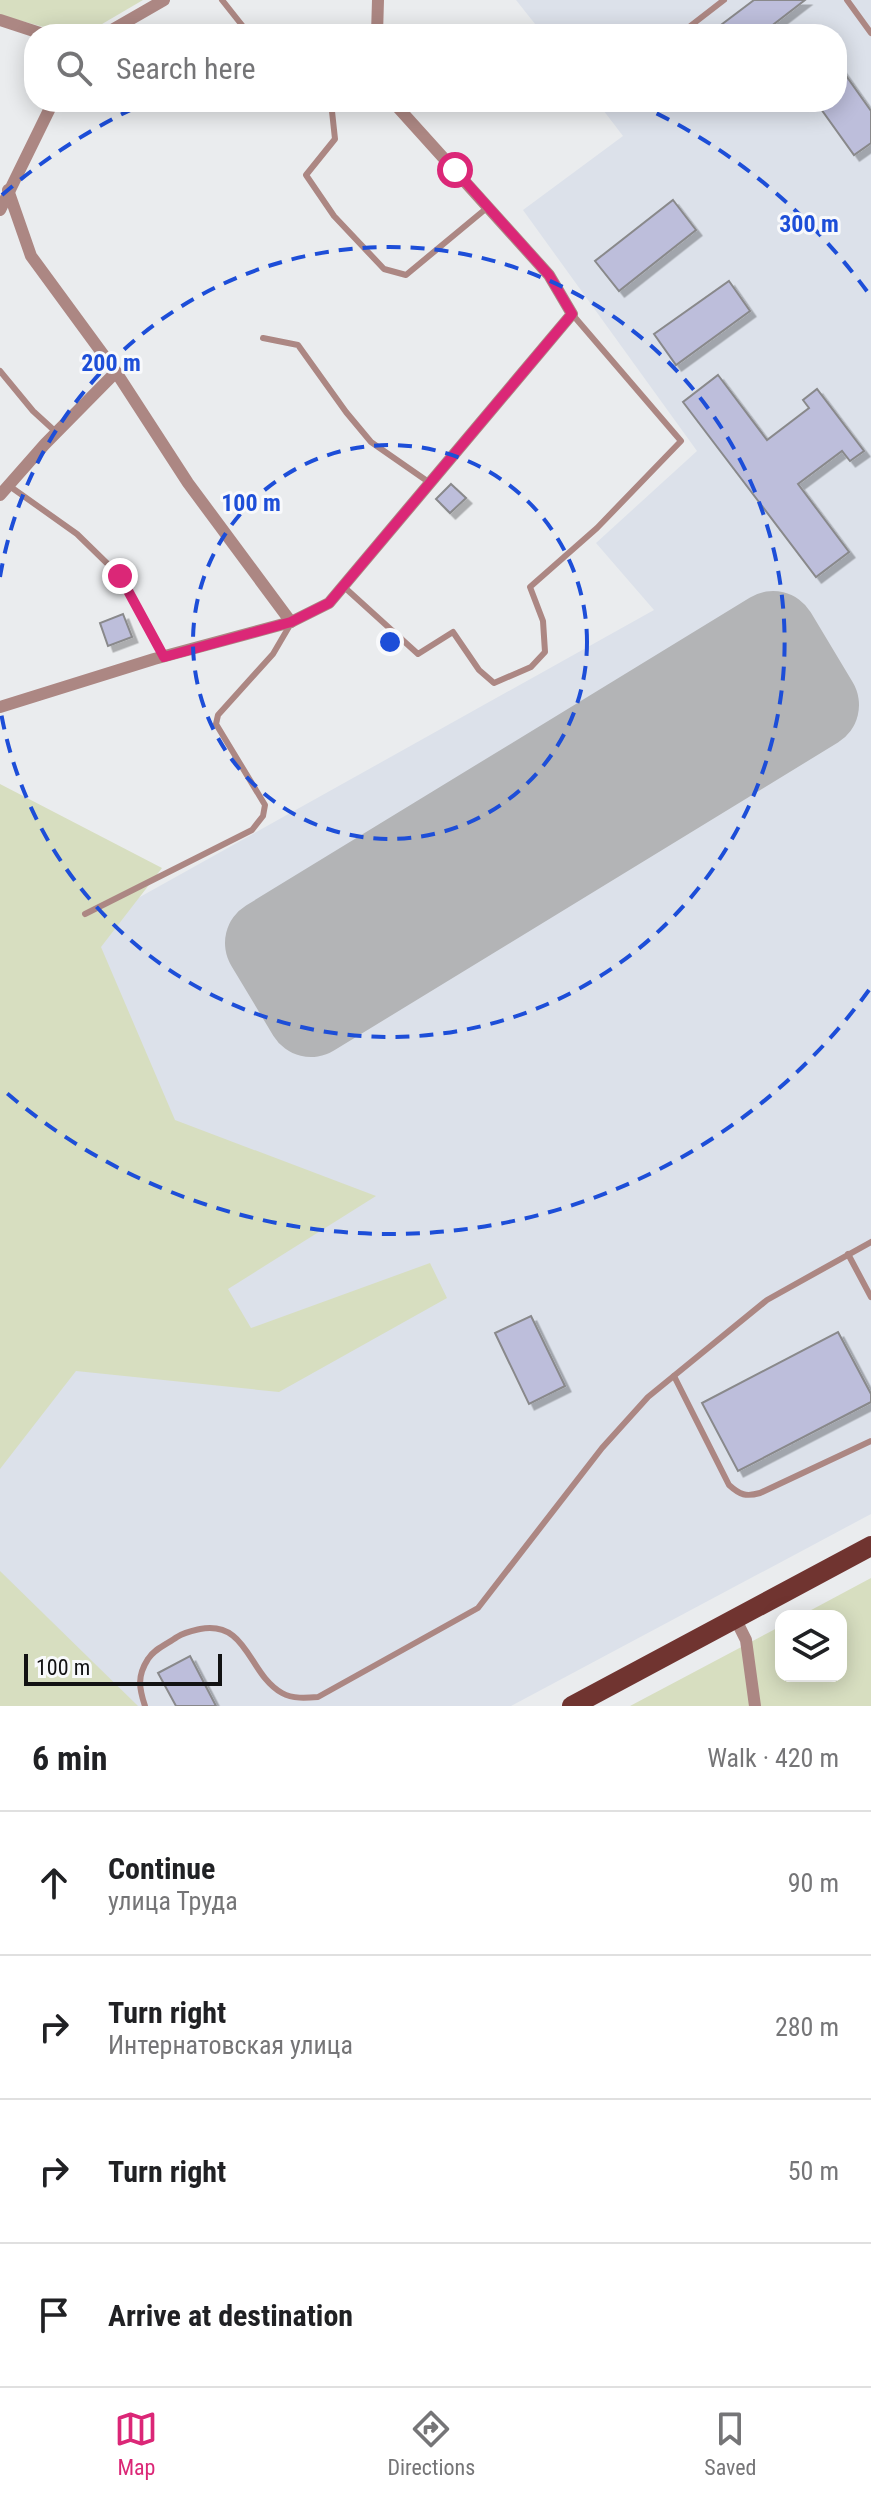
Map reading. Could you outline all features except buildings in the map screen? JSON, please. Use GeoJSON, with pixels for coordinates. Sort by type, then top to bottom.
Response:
{"type":"FeatureCollection","features":[{"type":"Feature","properties":{"kind":"main road"},"geometry":{"type":"LineString","coordinates":[[572,1706],[871,1546]]}},
{"type":"Feature","properties":{"kind":"street"},"geometry":{"type":"LineString","coordinates":[[122,24],[164,0]]}},
{"type":"Feature","properties":{"kind":"street"},"geometry":{"type":"LineString","coordinates":[[377,24],[378,0]]}},
{"type":"Feature","properties":{"kind":"street"},"geometry":{"type":"LineString","coordinates":[[0,20],[24,28]]}},
{"type":"Feature","properties":{"kind":"street"},"geometry":{"type":"LineString","coordinates":[[0,210],[48,112]]}},
{"type":"Feature","properties":{"kind":"street"},"geometry":{"type":"LineString","coordinates":[[0,707],[291,622],[329,603],[572,314],[549,275],[402,112]]}},
{"type":"Feature","properties":{"kind":"street"},"geometry":{"type":"LineString","coordinates":[[8,190],[31,256],[116,372],[188,483],[291,622]]}},
{"type":"Feature","properties":{"kind":"street"},"geometry":{"type":"LineString","coordinates":[[4,490],[116,372]]}},
{"type":"Feature","properties":{"kind":"street"},"geometry":{"type":"LineString","coordinates":[[735,1618],[746,1640],[755,1706]]}},
{"type":"Feature","properties":{"kind":"lane"},"geometry":{"type":"LineString","coordinates":[[222,0],[241,24]]}},
{"type":"Feature","properties":{"kind":"lane"},"geometry":{"type":"LineString","coordinates":[[693,24],[724,0]]}},
{"type":"Feature","properties":{"kind":"lane"},"geometry":{"type":"LineString","coordinates":[[847,0],[871,33]]}},
{"type":"Feature","properties":{"kind":"lane"},"geometry":{"type":"LineString","coordinates":[[332,112],[335,139],[306,175],[334,216],[384,269],[406,275],[488,207]]}},
{"type":"Feature","properties":{"kind":"lane"},"geometry":{"type":"LineString","coordinates":[[343,586],[418,654],[453,632],[479,670],[494,683],[531,667],[545,652],[543,621],[530,587],[597,528],[681,441],[572,314]]}},
{"type":"Feature","properties":{"kind":"lane"},"geometry":{"type":"LineString","coordinates":[[263,338],[298,345],[371,442],[430,483]]}},
{"type":"Feature","properties":{"kind":"lane"},"geometry":{"type":"LineString","coordinates":[[0,371],[33,411],[57,433]]}},
{"type":"Feature","properties":{"kind":"lane"},"geometry":{"type":"LineString","coordinates":[[4,490],[77,534],[120,576],[164,657]]}},
{"type":"Feature","properties":{"kind":"lane"},"geometry":{"type":"LineString","coordinates":[[85,914],[252,830],[263,816],[265,805],[216,724],[218,715],[273,654],[291,622]]}},
{"type":"Feature","properties":{"kind":"lane"},"geometry":{"type":"LineString","coordinates":[[145,1706],[139,1688],[141,1671],[151,1654],[185,1632],[210,1627],[226,1629],[242,1643],[260,1673],[282,1693],[303,1699],[318,1697],[478,1608],[602,1448],[648,1397],[767,1300],[871,1242]]}},
{"type":"Feature","properties":{"kind":"lane"},"geometry":{"type":"LineString","coordinates":[[848,1254],[871,1297]]}},
{"type":"Feature","properties":{"kind":"lane"},"geometry":{"type":"LineString","coordinates":[[674,1376],[729,1485],[747,1496],[760,1493],[871,1441]]}},
{"type":"Feature","properties":{"kind":"shaded area"},"geometry":{"type":"Polygon","coordinates":[[[516,0],[871,0],[871,1514],[511,1706],[0,1706],[0,975],[654,610],[596,543],[697,451],[523,210],[623,136],[605,112],[847,112],[847,24],[535,24],[516,0]]]}},
{"type":"Feature","properties":{"kind":"green space"},"geometry":{"type":"Polygon","coordinates":[[[0,0],[143,0],[102,24],[33,24],[0,15],[0,0]]]}},
{"type":"Feature","properties":{"kind":"green space"},"geometry":{"type":"Polygon","coordinates":[[[0,784],[162,868],[101,947],[175,1120],[376,1196],[228,1289],[251,1328],[430,1263],[447,1298],[279,1392],[76,1371],[0,1469],[0,784]]]}},
{"type":"Feature","properties":{"kind":"green space"},"geometry":{"type":"Polygon","coordinates":[[[0,1571],[138,1706],[0,1706],[0,1571]]]}},
{"type":"Feature","properties":{"kind":"green space"},"geometry":{"type":"Polygon","coordinates":[[[871,1578],[871,1706],[630,1706],[775,1629],[775,1682],[847,1682],[847,1610],[811,1610],[871,1578]]]}},
{"type":"Feature","properties":{"kind":"runway"},"geometry":{"type":"LineString","coordinates":[[773,635],[815,705],[311,1013],[269,943],[773,635]]}},
{"type":"Feature","properties":{"kind":"route"},"geometry":{"type":"LineString","coordinates":[[120,576],[164,657],[291,622],[329,603],[572,314],[549,275],[455,170]]}}]}
